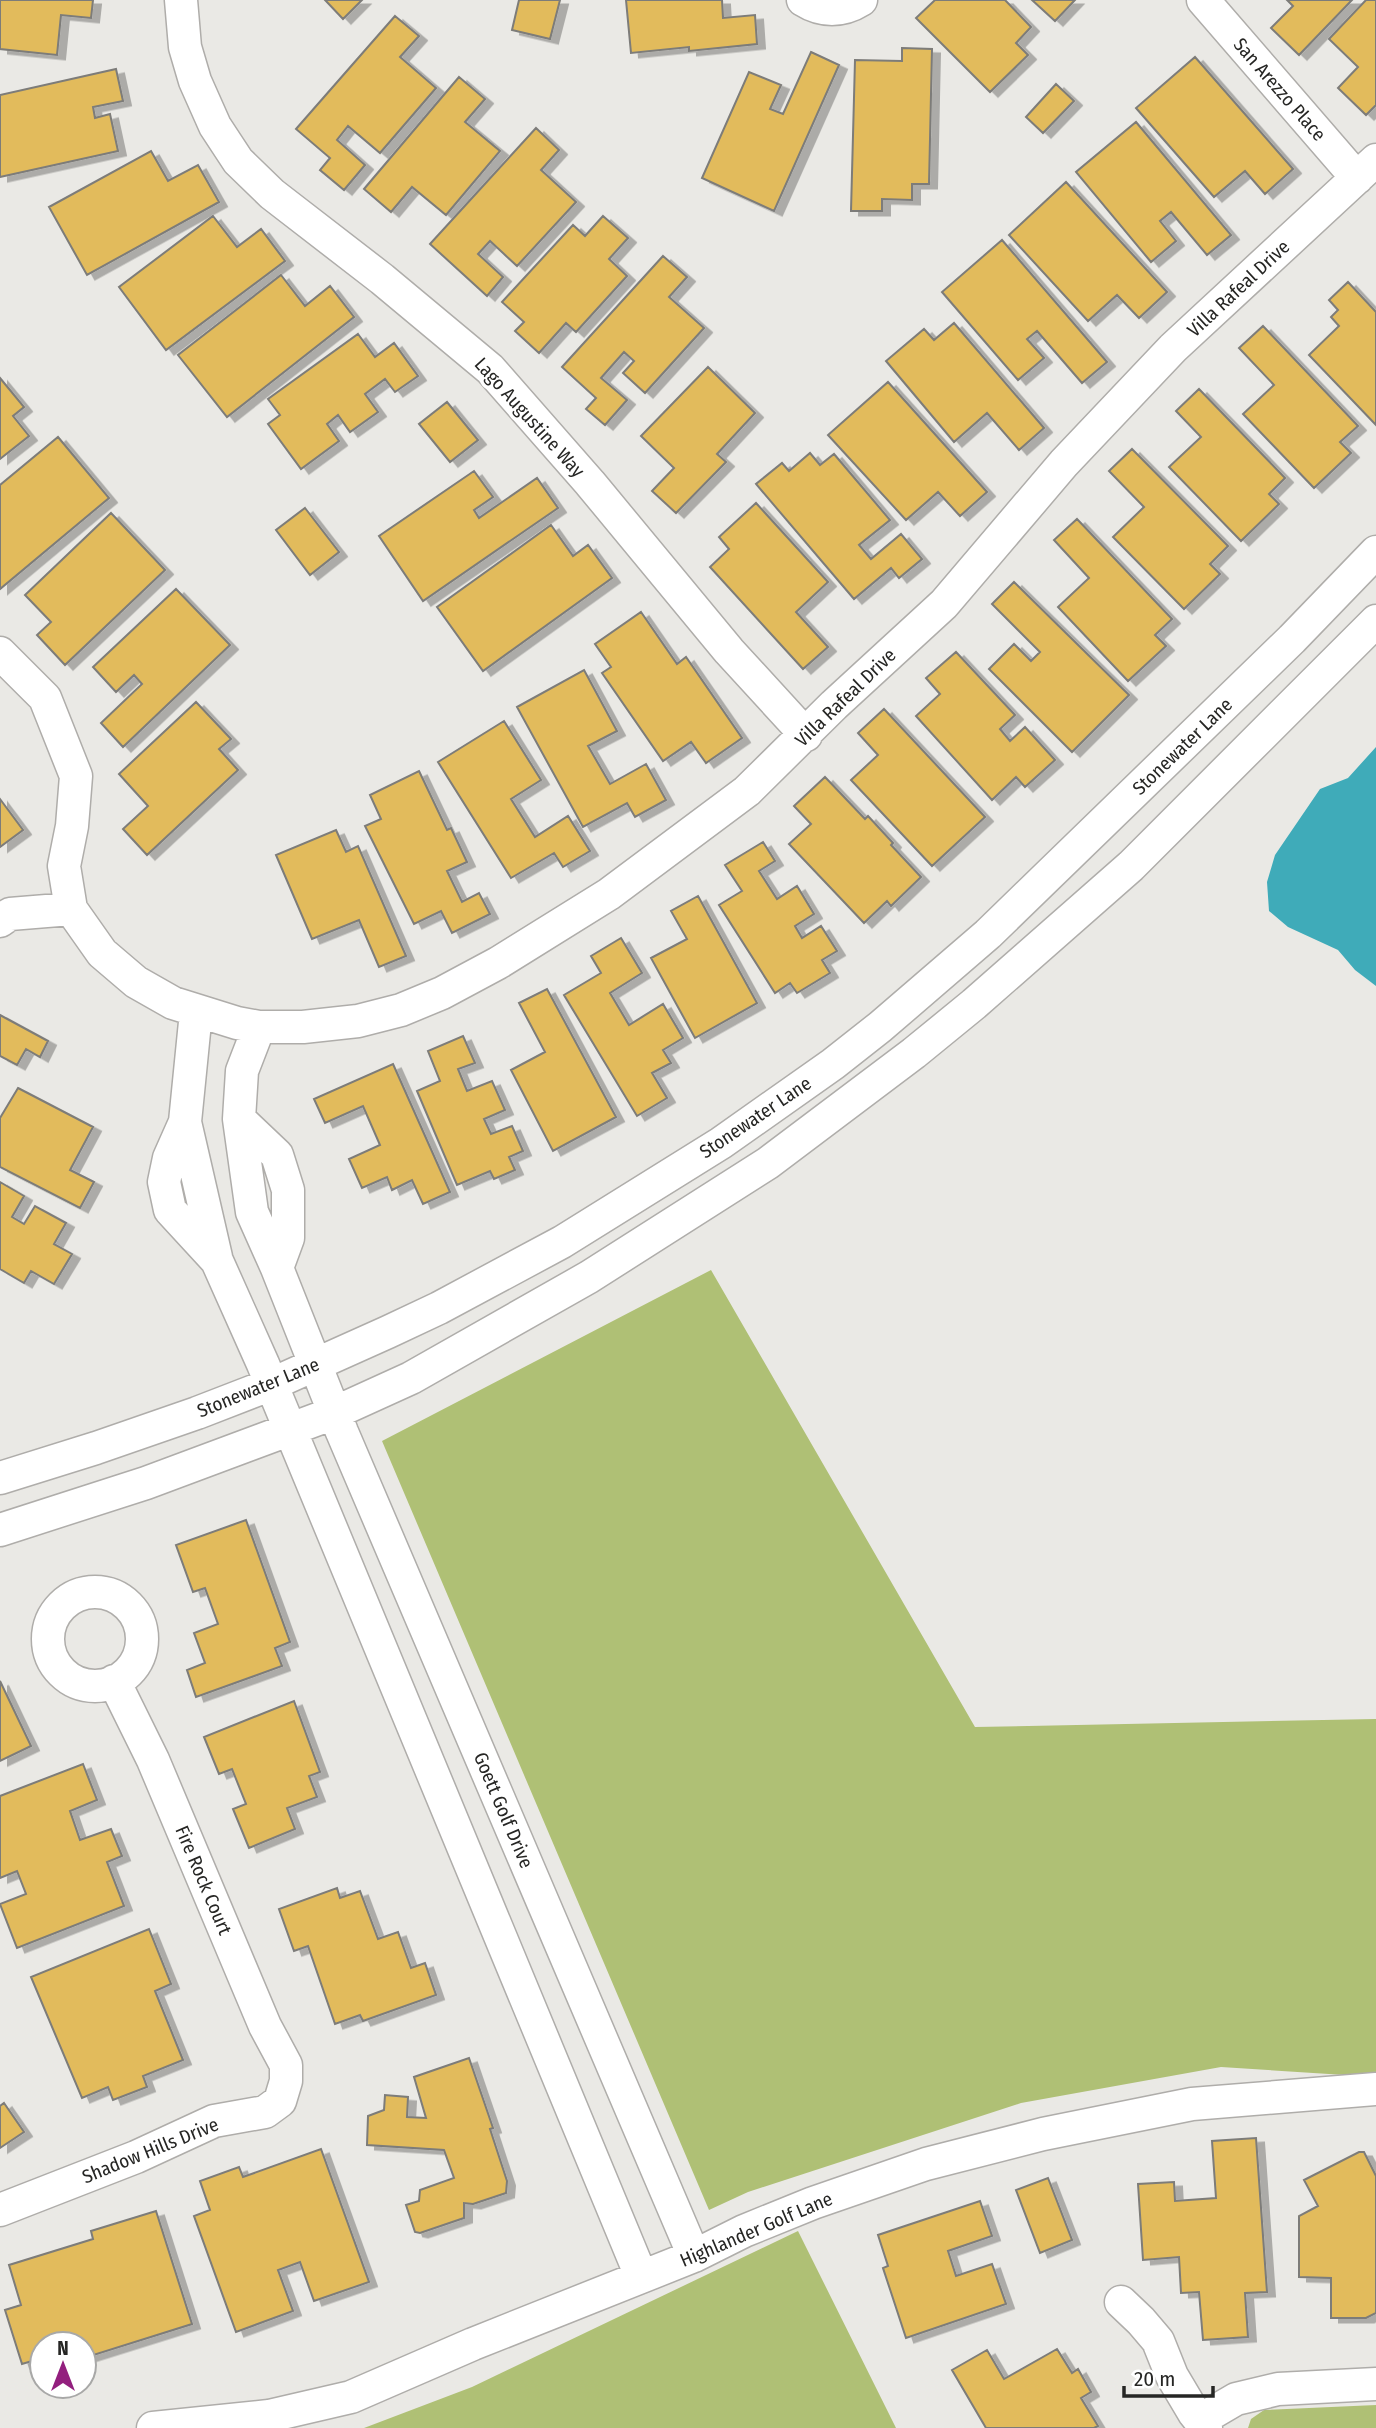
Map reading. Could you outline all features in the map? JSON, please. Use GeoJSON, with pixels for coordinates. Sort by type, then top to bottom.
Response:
{"type":"FeatureCollection","features":[{"type":"Feature","properties":{"kind":"street"},"geometry":{"type":"LineString","coordinates":[[803,0],[820,9],[837,10],[861,0]]}},
{"type":"Feature","properties":{"kind":"street","name":"San Arezzo Place"},"geometry":{"type":"LineString","coordinates":[[1203,0],[1367,169]]}},
{"type":"Feature","properties":{"kind":"street","name":"Lago Augustine Way"},"geometry":{"type":"LineString","coordinates":[[181,8],[185,47],[195,82],[215,126],[238,161],[272,194],[383,279],[490,369],[582,473],[729,650],[806,735]]}},
{"type":"Feature","properties":{"kind":"street","name":"Villa Rafeal Drive"},"geometry":{"type":"LineString","coordinates":[[71,909],[102,953],[136,982],[173,1003],[196,1012],[259,1027],[303,1027],[358,1021],[401,1010],[443,993],[476,975],[609,894],[747,791],[834,705],[944,604],[1063,463],[1173,348],[1367,169]]}},
{"type":"Feature","properties":{"kind":"street","name":"Stonewater Lane"},"geometry":{"type":"LineString","coordinates":[[0,1478],[140,1433],[272,1384],[439,1308],[562,1242],[721,1143],[833,1064],[900,1010],[997,925],[1292,639],[1376,552]]}},
{"type":"Feature","properties":{"kind":"street"},"geometry":{"type":"LineString","coordinates":[[0,1530],[134,1488],[334,1413],[411,1378],[589,1278],[768,1163],[863,1094],[974,1004],[1131,866],[1376,621]]}},
{"type":"Feature","properties":{"kind":"street"},"geometry":{"type":"LineString","coordinates":[[0,653],[45,698],[76,776],[72,826],[64,866],[71,909],[10,914],[0,920]]}},
{"type":"Feature","properties":{"kind":"street"},"geometry":{"type":"LineString","coordinates":[[196,1012],[186,1122],[217,1261],[272,1384],[641,2276]]}},
{"type":"Feature","properties":{"kind":"street","name":"Goett Golf Drive"},"geometry":{"type":"LineString","coordinates":[[259,1027],[242,1072],[239,1119],[252,1212],[334,1413],[694,2256]]}},
{"type":"Feature","properties":{"kind":"street","name":"Fire Rock Court"},"geometry":{"type":"LineString","coordinates":[[114,1681],[153,1760],[265,2026],[286,2066],[286,2081]]}},
{"type":"Feature","properties":{"kind":"street","name":"Shadow Hills Drive"},"geometry":{"type":"LineString","coordinates":[[0,2210],[136,2157],[214,2121],[265,2112],[280,2101],[286,2081]]}},
{"type":"Feature","properties":{"kind":"street","name":"Highlander Golf Lane"},"geometry":{"type":"LineString","coordinates":[[153,2428],[269,2416],[351,2397],[473,2344],[694,2256],[744,2231],[813,2203],[903,2171],[986,2147],[1192,2104],[1376,2089]]}},
{"type":"Feature","properties":{"kind":"street"},"geometry":{"type":"LineString","coordinates":[[1121,2302],[1158,2341],[1172,2376],[1203,2424],[1236,2399],[1278,2389],[1376,2384]]}},
{"type":"Feature","properties":{"kind":"green space"},"geometry":{"type":"Polygon","coordinates":[[[711,1270],[975,1727],[1376,1719],[1376,2077],[1221,2067],[1021,2103],[748,2192],[709,2210],[382,1441],[711,1270]]]}},
{"type":"Feature","properties":{"kind":"green space"},"geometry":{"type":"Polygon","coordinates":[[[798,2231],[896,2428],[364,2428],[472,2387],[798,2231]]]}},
{"type":"Feature","properties":{"kind":"green space"},"geometry":{"type":"Polygon","coordinates":[[[1376,2405],[1376,2428],[1248,2428],[1251,2419],[1264,2410],[1376,2405]]]}},
{"type":"Feature","properties":{"kind":"water"},"geometry":{"type":"Polygon","coordinates":[[[1376,747],[1376,986],[1355,970],[1338,950],[1288,927],[1269,911],[1267,882],[1275,855],[1320,789],[1348,778],[1376,747]]]}},
{"type":"Feature","properties":{"kind":"building"},"geometry":{"type":"Polygon","coordinates":[[[0,0],[93,0],[91,18],[61,15],[57,55],[0,49],[0,0]]]}},
{"type":"Feature","properties":{"kind":"building"},"geometry":{"type":"Polygon","coordinates":[[[325,0],[362,0],[343,19],[325,0]]]}},
{"type":"Feature","properties":{"kind":"building"},"geometry":{"type":"Polygon","coordinates":[[[519,0],[560,0],[550,39],[512,30],[519,0]]]}},
{"type":"Feature","properties":{"kind":"building"},"geometry":{"type":"Polygon","coordinates":[[[626,0],[722,0],[723,18],[755,15],[757,44],[689,51],[689,47],[631,53],[626,0]]]}},
{"type":"Feature","properties":{"kind":"building"},"geometry":{"type":"Polygon","coordinates":[[[935,0],[1005,0],[1031,27],[1016,43],[1028,55],[990,92],[916,18],[935,0]]]}},
{"type":"Feature","properties":{"kind":"building"},"geometry":{"type":"Polygon","coordinates":[[[1032,0],[1075,0],[1055,21],[1032,0]]]}},
{"type":"Feature","properties":{"kind":"building"},"geometry":{"type":"Polygon","coordinates":[[[1287,0],[1352,0],[1299,55],[1271,28],[1293,6],[1287,0]]]}},
{"type":"Feature","properties":{"kind":"building"},"geometry":{"type":"Polygon","coordinates":[[[1366,0],[1376,0],[1376,105],[1366,115],[1338,88],[1358,67],[1329,39],[1366,0]]]}},
{"type":"Feature","properties":{"kind":"building"},"geometry":{"type":"Polygon","coordinates":[[[395,16],[419,36],[400,57],[436,88],[380,153],[348,126],[337,140],[365,165],[344,190],[320,170],[330,158],[296,129],[395,16]]]}},
{"type":"Feature","properties":{"kind":"building"},"geometry":{"type":"Polygon","coordinates":[[[902,48],[932,49],[929,184],[912,184],[912,200],[882,199],[882,211],[851,211],[855,60],[902,61],[902,48]]]}},
{"type":"Feature","properties":{"kind":"building"},"geometry":{"type":"Polygon","coordinates":[[[811,52],[839,65],[774,211],[702,178],[749,72],[781,85],[770,109],[783,114],[811,52]]]}},
{"type":"Feature","properties":{"kind":"building"},"geometry":{"type":"Polygon","coordinates":[[[1195,57],[1293,169],[1265,194],[1245,171],[1214,197],[1136,108],[1195,57]]]}},
{"type":"Feature","properties":{"kind":"building"},"geometry":{"type":"Polygon","coordinates":[[[116,69],[123,101],[93,107],[95,118],[110,114],[118,151],[0,177],[0,95],[116,69]]]}},
{"type":"Feature","properties":{"kind":"building"},"geometry":{"type":"Polygon","coordinates":[[[459,77],[485,99],[465,122],[500,151],[446,215],[412,187],[391,212],[364,189],[459,77]]]}},
{"type":"Feature","properties":{"kind":"building"},"geometry":{"type":"Polygon","coordinates":[[[1056,84],[1074,101],[1043,133],[1026,117],[1056,84]]]}},
{"type":"Feature","properties":{"kind":"building"},"geometry":{"type":"Polygon","coordinates":[[[1136,122],[1231,235],[1207,255],[1171,212],[1160,221],[1176,241],[1151,262],[1076,172],[1136,122]]]}},
{"type":"Feature","properties":{"kind":"building"},"geometry":{"type":"Polygon","coordinates":[[[536,128],[559,150],[541,170],[576,202],[517,266],[490,241],[478,254],[503,277],[487,296],[430,244],[536,128]]]}},
{"type":"Feature","properties":{"kind":"building"},"geometry":{"type":"Polygon","coordinates":[[[151,151],[168,181],[198,165],[219,202],[87,275],[49,207],[151,151]]]}},
{"type":"Feature","properties":{"kind":"building"},"geometry":{"type":"Polygon","coordinates":[[[1066,182],[1167,292],[1139,318],[1117,295],[1088,321],[1009,235],[1066,182]]]}},
{"type":"Feature","properties":{"kind":"building"},"geometry":{"type":"Polygon","coordinates":[[[213,216],[237,247],[261,229],[285,261],[166,350],[119,287],[213,216]]]}},
{"type":"Feature","properties":{"kind":"building"},"geometry":{"type":"Polygon","coordinates":[[[603,216],[628,238],[609,259],[627,276],[576,332],[566,323],[539,353],[515,331],[524,322],[502,302],[573,225],[585,236],[603,216]]]}},
{"type":"Feature","properties":{"kind":"building"},"geometry":{"type":"Polygon","coordinates":[[[1002,240],[1107,362],[1082,383],[1037,331],[1027,339],[1044,358],[1018,380],[942,292],[1002,240]]]}},
{"type":"Feature","properties":{"kind":"building"},"geometry":{"type":"Polygon","coordinates":[[[663,256],[687,277],[669,297],[704,328],[645,393],[623,373],[634,361],[624,352],[601,378],[627,400],[605,425],[586,409],[596,398],[562,367],[663,256]]]}},
{"type":"Feature","properties":{"kind":"building"},"geometry":{"type":"Polygon","coordinates":[[[281,275],[305,306],[330,286],[354,317],[227,417],[178,355],[281,275]]]}},
{"type":"Feature","properties":{"kind":"building"},"geometry":{"type":"Polygon","coordinates":[[[1348,282],[1376,312],[1376,425],[1309,355],[1339,326],[1331,317],[1338,310],[1329,300],[1348,282]]]}},
{"type":"Feature","properties":{"kind":"building"},"geometry":{"type":"Polygon","coordinates":[[[954,323],[1044,428],[1019,450],[987,413],[954,442],[886,361],[924,329],[934,340],[954,323]]]}},
{"type":"Feature","properties":{"kind":"building"},"geometry":{"type":"Polygon","coordinates":[[[1263,326],[1358,426],[1340,442],[1351,453],[1314,488],[1243,414],[1274,385],[1239,348],[1263,326]]]}},
{"type":"Feature","properties":{"kind":"building"},"geometry":{"type":"Polygon","coordinates":[[[358,334],[375,357],[394,343],[418,376],[395,392],[385,379],[365,394],[378,412],[350,432],[338,415],[327,424],[339,441],[301,469],[268,424],[280,415],[268,399],[358,334]]]}},
{"type":"Feature","properties":{"kind":"building"},"geometry":{"type":"Polygon","coordinates":[[[708,367],[755,413],[717,454],[726,462],[676,513],[652,491],[674,468],[641,436],[708,367]]]}},
{"type":"Feature","properties":{"kind":"building"},"geometry":{"type":"Polygon","coordinates":[[[0,378],[24,407],[13,416],[29,436],[0,459],[0,378]]]}},
{"type":"Feature","properties":{"kind":"building"},"geometry":{"type":"Polygon","coordinates":[[[888,382],[987,492],[960,516],[938,492],[906,520],[828,435],[888,382]]]}},
{"type":"Feature","properties":{"kind":"building"},"geometry":{"type":"Polygon","coordinates":[[[1199,389],[1285,478],[1269,494],[1279,504],[1241,541],[1169,467],[1201,437],[1176,411],[1199,389]]]}},
{"type":"Feature","properties":{"kind":"building"},"geometry":{"type":"Polygon","coordinates":[[[447,402],[478,440],[450,462],[419,424],[447,402]]]}},
{"type":"Feature","properties":{"kind":"building"},"geometry":{"type":"Polygon","coordinates":[[[58,437],[109,498],[0,589],[0,485],[58,437]]]}},
{"type":"Feature","properties":{"kind":"building"},"geometry":{"type":"Polygon","coordinates":[[[1132,449],[1228,546],[1210,564],[1220,574],[1184,609],[1113,537],[1144,507],[1109,471],[1132,449]]]}},
{"type":"Feature","properties":{"kind":"building"},"geometry":{"type":"Polygon","coordinates":[[[810,453],[820,465],[834,454],[890,520],[859,545],[871,559],[901,534],[922,559],[899,578],[891,568],[854,599],[756,484],[782,463],[789,471],[810,453]]]}},
{"type":"Feature","properties":{"kind":"building"},"geometry":{"type":"Polygon","coordinates":[[[474,471],[493,497],[474,510],[479,518],[537,478],[558,508],[423,601],[379,536],[474,471]]]}},
{"type":"Feature","properties":{"kind":"building"},"geometry":{"type":"Polygon","coordinates":[[[756,503],[828,582],[796,612],[828,647],[803,669],[710,567],[729,549],[719,537],[756,503]]]}},
{"type":"Feature","properties":{"kind":"building"},"geometry":{"type":"Polygon","coordinates":[[[305,508],[339,552],[310,575],[276,530],[305,508]]]}},
{"type":"Feature","properties":{"kind":"building"},"geometry":{"type":"Polygon","coordinates":[[[111,513],[165,570],[65,665],[37,635],[51,622],[25,595],[111,513]]]}},
{"type":"Feature","properties":{"kind":"building"},"geometry":{"type":"Polygon","coordinates":[[[1077,519],[1172,619],[1155,635],[1166,646],[1128,681],[1058,607],[1089,578],[1054,540],[1077,519]]]}},
{"type":"Feature","properties":{"kind":"building"},"geometry":{"type":"Polygon","coordinates":[[[551,525],[573,556],[588,545],[612,578],[483,671],[437,607],[551,525]]]}},
{"type":"Feature","properties":{"kind":"building"},"geometry":{"type":"Polygon","coordinates":[[[1014,582],[1129,695],[1072,752],[989,669],[1014,644],[1031,661],[1040,652],[992,604],[1014,582]]]}},
{"type":"Feature","properties":{"kind":"building"},"geometry":{"type":"Polygon","coordinates":[[[176,589],[230,645],[123,747],[101,723],[142,684],[134,675],[116,692],[93,667],[176,589]]]}},
{"type":"Feature","properties":{"kind":"building"},"geometry":{"type":"Polygon","coordinates":[[[641,612],[677,664],[686,657],[742,738],[706,763],[691,742],[663,761],[602,673],[611,667],[595,644],[641,612]]]}},
{"type":"Feature","properties":{"kind":"building"},"geometry":{"type":"Polygon","coordinates":[[[956,652],[1015,715],[1000,729],[1010,741],[1025,727],[1055,760],[1025,787],[1016,777],[992,800],[916,716],[940,694],[926,678],[956,652]]]}},
{"type":"Feature","properties":{"kind":"building"},"geometry":{"type":"Polygon","coordinates":[[[584,670],[617,731],[588,746],[610,784],[646,764],[666,800],[635,817],[627,803],[583,827],[517,707],[584,670]]]}},
{"type":"Feature","properties":{"kind":"building"},"geometry":{"type":"Polygon","coordinates":[[[196,702],[231,739],[219,749],[238,770],[147,855],[123,829],[148,806],[119,774],[196,702]]]}},
{"type":"Feature","properties":{"kind":"building"},"geometry":{"type":"Polygon","coordinates":[[[884,709],[985,817],[932,866],[851,780],[878,755],[858,733],[884,709]]]}},
{"type":"Feature","properties":{"kind":"building"},"geometry":{"type":"Polygon","coordinates":[[[504,721],[541,780],[511,799],[535,837],[568,816],[590,851],[563,867],[554,853],[511,878],[438,762],[504,721]]]}},
{"type":"Feature","properties":{"kind":"building"},"geometry":{"type":"Polygon","coordinates":[[[419,771],[447,830],[451,828],[467,862],[447,871],[462,902],[479,893],[490,914],[452,933],[441,911],[414,924],[365,826],[381,819],[370,795],[419,771]]]}},
{"type":"Feature","properties":{"kind":"building"},"geometry":{"type":"Polygon","coordinates":[[[825,777],[865,819],[868,816],[921,877],[891,906],[887,901],[864,923],[789,844],[811,824],[794,806],[825,777]]]}},
{"type":"Feature","properties":{"kind":"building"},"geometry":{"type":"Polygon","coordinates":[[[0,799],[23,830],[0,847],[0,799]]]}},
{"type":"Feature","properties":{"kind":"building"},"geometry":{"type":"Polygon","coordinates":[[[336,830],[346,852],[358,846],[406,956],[379,967],[359,920],[312,939],[276,855],[336,830]]]}},
{"type":"Feature","properties":{"kind":"building"},"geometry":{"type":"Polygon","coordinates":[[[763,842],[775,861],[759,871],[777,899],[797,886],[814,914],[795,926],[802,938],[821,926],[837,951],[822,960],[830,973],[797,993],[790,983],[775,993],[719,905],[742,891],[725,865],[763,842]]]}},
{"type":"Feature","properties":{"kind":"building"},"geometry":{"type":"Polygon","coordinates":[[[698,896],[757,1003],[695,1038],[651,958],[687,939],[671,911],[698,896]]]}},
{"type":"Feature","properties":{"kind":"building"},"geometry":{"type":"Polygon","coordinates":[[[621,938],[642,973],[610,993],[629,1025],[663,1004],[683,1038],[663,1050],[671,1063],[652,1073],[667,1098],[637,1116],[564,995],[601,973],[591,956],[621,938]]]}},
{"type":"Feature","properties":{"kind":"building"},"geometry":{"type":"Polygon","coordinates":[[[547,989],[616,1117],[553,1151],[511,1070],[545,1052],[519,1003],[547,989]]]}},
{"type":"Feature","properties":{"kind":"building"},"geometry":{"type":"Polygon","coordinates":[[[0,1015],[48,1041],[40,1057],[26,1049],[17,1065],[0,1056],[0,1015]]]}},
{"type":"Feature","properties":{"kind":"building"},"geometry":{"type":"Polygon","coordinates":[[[463,1036],[475,1063],[458,1069],[467,1091],[492,1081],[505,1110],[484,1119],[491,1134],[512,1126],[523,1151],[509,1157],[515,1170],[494,1179],[490,1171],[457,1185],[417,1091],[440,1081],[428,1051],[463,1036]]]}},
{"type":"Feature","properties":{"kind":"building"},"geometry":{"type":"Polygon","coordinates":[[[393,1064],[450,1192],[423,1204],[412,1180],[392,1190],[387,1177],[362,1188],[349,1159],[380,1145],[363,1106],[325,1123],[314,1099],[393,1064]]]}},
{"type":"Feature","properties":{"kind":"building"},"geometry":{"type":"Polygon","coordinates":[[[18,1088],[93,1127],[70,1170],[94,1182],[80,1208],[0,1167],[0,1118],[18,1088]]]}},
{"type":"Feature","properties":{"kind":"building"},"geometry":{"type":"Polygon","coordinates":[[[0,1182],[24,1196],[12,1217],[24,1224],[35,1206],[66,1223],[54,1244],[72,1254],[54,1284],[31,1271],[24,1283],[0,1269],[0,1182]]]}},
{"type":"Feature","properties":{"kind":"building"},"geometry":{"type":"Polygon","coordinates":[[[246,1520],[290,1642],[275,1648],[282,1666],[196,1697],[187,1670],[205,1663],[194,1633],[218,1624],[205,1588],[193,1592],[176,1545],[246,1520]]]}},
{"type":"Feature","properties":{"kind":"building"},"geometry":{"type":"Polygon","coordinates":[[[0,1681],[31,1746],[0,1761],[0,1681]]]}},
{"type":"Feature","properties":{"kind":"building"},"geometry":{"type":"Polygon","coordinates":[[[294,1701],[320,1772],[309,1776],[317,1797],[287,1808],[295,1829],[249,1848],[233,1809],[246,1804],[232,1769],[219,1774],[204,1737],[294,1701]]]}},
{"type":"Feature","properties":{"kind":"building"},"geometry":{"type":"Polygon","coordinates":[[[83,1764],[97,1800],[70,1811],[80,1840],[111,1829],[122,1856],[107,1862],[124,1906],[17,1948],[0,1904],[26,1894],[17,1871],[0,1878],[0,1796],[83,1764]]]}},
{"type":"Feature","properties":{"kind":"building"},"geometry":{"type":"Polygon","coordinates":[[[337,1888],[340,1898],[360,1891],[378,1939],[398,1932],[411,1968],[425,1963],[436,1995],[363,2021],[360,2015],[335,2024],[308,1946],[294,1951],[279,1909],[337,1888]]]}},
{"type":"Feature","properties":{"kind":"building"},"geometry":{"type":"Polygon","coordinates":[[[149,1929],[171,1984],[155,1991],[183,2060],[143,2076],[147,2087],[113,2100],[108,2087],[82,2098],[31,1977],[149,1929]]]}},
{"type":"Feature","properties":{"kind":"building"},"geometry":{"type":"Polygon","coordinates":[[[469,2058],[493,2128],[490,2129],[507,2181],[506,2193],[473,2204],[464,2203],[464,2218],[420,2233],[415,2232],[406,2205],[419,2201],[420,2190],[454,2178],[444,2150],[367,2145],[368,2116],[384,2110],[385,2095],[408,2097],[407,2117],[426,2118],[414,2077],[469,2058]]]}},
{"type":"Feature","properties":{"kind":"building"},"geometry":{"type":"Polygon","coordinates":[[[4,2103],[24,2132],[0,2148],[0,2106],[4,2103]]]}},
{"type":"Feature","properties":{"kind":"building"},"geometry":{"type":"Polygon","coordinates":[[[1256,2138],[1267,2292],[1245,2293],[1248,2337],[1203,2340],[1199,2292],[1181,2293],[1179,2257],[1143,2260],[1138,2184],[1174,2182],[1175,2201],[1216,2198],[1212,2141],[1256,2138]]]}},
{"type":"Feature","properties":{"kind":"building"},"geometry":{"type":"Polygon","coordinates":[[[321,2149],[369,2282],[314,2301],[300,2262],[278,2270],[293,2311],[236,2332],[194,2216],[210,2210],[200,2181],[239,2167],[243,2177],[321,2149]]]}},
{"type":"Feature","properties":{"kind":"building"},"geometry":{"type":"Polygon","coordinates":[[[1359,2152],[1364,2152],[1376,2176],[1376,2313],[1366,2318],[1331,2318],[1331,2278],[1299,2277],[1299,2216],[1318,2206],[1304,2180],[1359,2152]]]}},
{"type":"Feature","properties":{"kind":"building"},"geometry":{"type":"Polygon","coordinates":[[[1048,2178],[1072,2240],[1040,2253],[1016,2190],[1048,2178]]]}},
{"type":"Feature","properties":{"kind":"building"},"geometry":{"type":"Polygon","coordinates":[[[980,2201],[992,2236],[948,2251],[956,2276],[992,2264],[1006,2304],[906,2338],[883,2268],[888,2266],[878,2235],[980,2201]]]}},
{"type":"Feature","properties":{"kind":"building"},"geometry":{"type":"Polygon","coordinates":[[[156,2211],[192,2324],[98,2354],[98,2330],[28,2330],[28,2362],[22,2364],[5,2310],[21,2305],[9,2265],[93,2239],[91,2231],[156,2211]]]}},
{"type":"Feature","properties":{"kind":"building"},"geometry":{"type":"Polygon","coordinates":[[[1057,2349],[1072,2373],[1078,2369],[1091,2392],[1081,2398],[1098,2426],[1094,2428],[986,2428],[952,2370],[987,2350],[1004,2379],[1057,2349]]]}}]}
